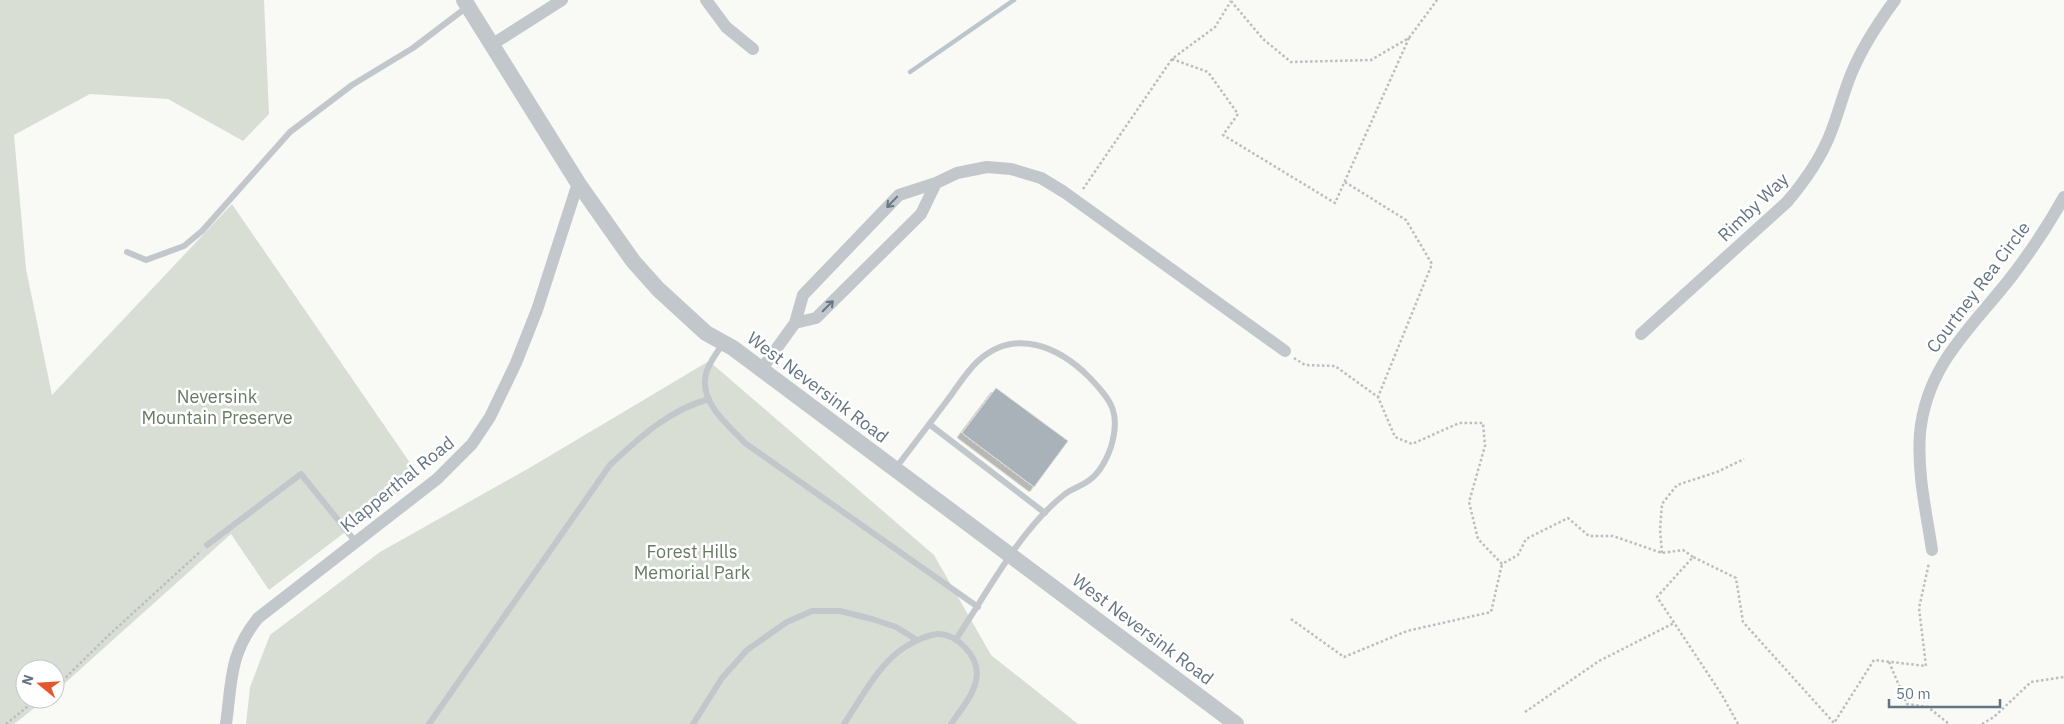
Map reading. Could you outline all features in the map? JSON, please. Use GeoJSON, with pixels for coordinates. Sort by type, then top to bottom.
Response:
{"type":"FeatureCollection","features":[{"type":"Feature","properties":{"kind":"street"},"geometry":{"type":"LineString","coordinates":[[493,44],[562,0]]}},
{"type":"Feature","properties":{"kind":"street"},"geometry":{"type":"LineString","coordinates":[[706,0],[726,27],[753,49]]}},
{"type":"Feature","properties":{"kind":"street","name":"Rimby Way"},"geometry":{"type":"LineString","coordinates":[[1642,334],[1787,202],[1800,187],[1817,162],[1829,137],[1866,42],[1895,0]]}},
{"type":"Feature","properties":{"kind":"street","name":"West Neversink Road"},"geometry":{"type":"LineString","coordinates":[[466,3],[578,183],[633,261],[658,289],[706,334],[723,343],[761,370],[1236,724]]}},
{"type":"Feature","properties":{"kind":"street"},"geometry":{"type":"LineString","coordinates":[[761,370],[795,323],[803,295],[899,195],[957,174],[987,167],[1011,169],[1041,178],[1072,197],[1284,351]]}},
{"type":"Feature","properties":{"kind":"street","name":"Klapperthal Road"},"geometry":{"type":"LineString","coordinates":[[226,724],[232,668],[236,654],[248,630],[267,609],[437,479],[461,457],[490,417],[516,363],[537,310],[578,183]]}},
{"type":"Feature","properties":{"kind":"street"},"geometry":{"type":"LineString","coordinates":[[795,323],[816,318],[921,214],[936,183]]}},
{"type":"Feature","properties":{"kind":"street","name":"Courtney Rea Circle"},"geometry":{"type":"LineString","coordinates":[[1932,550],[1920,470],[1920,434],[1929,392],[1937,372],[1948,354],[2012,275],[2064,197]]}},
{"type":"Feature","properties":{"kind":"lane"},"geometry":{"type":"LineString","coordinates":[[126,252],[146,260],[184,246],[202,231],[290,132],[352,85],[413,48],[466,3]]}},
{"type":"Feature","properties":{"kind":"lane"},"geometry":{"type":"LineString","coordinates":[[723,343],[706,372],[705,389],[715,412],[745,443],[978,607]]}},
{"type":"Feature","properties":{"kind":"lane"},"geometry":{"type":"LineString","coordinates":[[895,469],[979,360],[1002,347],[1028,343],[1050,348],[1065,356],[1108,396],[1115,410],[1115,432],[1110,450],[1100,469],[1086,483],[1066,492],[1045,513],[1012,556],[956,639]]}},
{"type":"Feature","properties":{"kind":"lane"},"geometry":{"type":"LineString","coordinates":[[429,724],[610,464],[645,433],[675,412],[709,399]]}},
{"type":"Feature","properties":{"kind":"lane"},"geometry":{"type":"LineString","coordinates":[[929,424],[1045,513]]}},
{"type":"Feature","properties":{"kind":"lane"},"geometry":{"type":"LineString","coordinates":[[207,545],[301,474],[355,541]]}},
{"type":"Feature","properties":{"kind":"lane"},"geometry":{"type":"LineString","coordinates":[[694,724],[722,678],[747,650],[787,622],[812,611],[840,611],[872,619],[896,627],[917,640]]}},
{"type":"Feature","properties":{"kind":"lane"},"geometry":{"type":"LineString","coordinates":[[844,724],[882,669],[904,648],[917,640],[938,634],[956,639],[970,654],[977,673],[971,694],[951,724]]}},
{"type":"Feature","properties":{"kind":"path"},"geometry":{"type":"LineString","coordinates":[[1082,190],[1172,59],[1215,28],[1232,0],[1263,39],[1291,62],[1371,60],[1409,38]]}},
{"type":"Feature","properties":{"kind":"path"},"geometry":{"type":"LineString","coordinates":[[1172,59],[1208,72],[1238,114],[1223,135],[1335,203],[1409,38],[1436,0]]}},
{"type":"Feature","properties":{"kind":"path"},"geometry":{"type":"LineString","coordinates":[[1345,182],[1406,220],[1432,264],[1378,397]]}},
{"type":"Feature","properties":{"kind":"path"},"geometry":{"type":"LineString","coordinates":[[1284,351],[1304,364],[1335,366],[1378,397],[1395,437],[1412,444],[1459,423],[1483,423],[1485,446],[1469,502],[1478,539],[1502,564]]}},
{"type":"Feature","properties":{"kind":"path"},"geometry":{"type":"LineString","coordinates":[[1662,553],[1660,529],[1662,504],[1677,485],[1717,472],[1744,459]]}},
{"type":"Feature","properties":{"kind":"path"},"geometry":{"type":"LineString","coordinates":[[1291,619],[1344,657],[1407,631],[1491,612],[1502,564],[1518,555],[1526,539],[1568,518],[1589,536],[1613,536],[1662,553],[1683,550],[1693,558],[1736,578],[1743,622],[1834,723],[1874,660],[1926,666],[1919,608],[1932,550]]}},
{"type":"Feature","properties":{"kind":"path"},"geometry":{"type":"LineString","coordinates":[[65,677],[207,545]]}},
{"type":"Feature","properties":{"kind":"path"},"geometry":{"type":"LineString","coordinates":[[1693,558],[1657,596],[1738,724]]}},
{"type":"Feature","properties":{"kind":"path"},"geometry":{"type":"LineString","coordinates":[[1526,712],[1599,661],[1674,623]]}},
{"type":"Feature","properties":{"kind":"path"},"geometry":{"type":"LineString","coordinates":[[1889,662],[1907,704],[1928,707],[1948,724]]}},
{"type":"Feature","properties":{"kind":"path"},"geometry":{"type":"LineString","coordinates":[[1982,724],[1994,717],[2031,682],[2064,677]]}},
{"type":"Feature","properties":{"kind":"path"},"geometry":{"type":"LineString","coordinates":[[6,724],[25,709]]}},
{"type":"Feature","properties":{"kind":"green space","name":"Neversink Mountain Preserve"},"geometry":{"type":"Polygon","coordinates":[[[0,0],[264,0],[269,114],[243,141],[168,99],[90,94],[14,135],[26,269],[52,395],[232,204],[419,476],[269,590],[231,534],[65,683],[65,659],[15,659],[15,709],[33,709],[14,724],[0,724],[0,0]]]}},
{"type":"Feature","properties":{"kind":"green space","name":"Forest Hills Memorial Park"},"geometry":{"type":"Polygon","coordinates":[[[709,361],[934,555],[991,655],[1078,724],[246,724],[250,687],[270,635],[380,552],[531,467],[709,361]]]}},
{"type":"Feature","properties":{"kind":"building"},"geometry":{"type":"Polygon","coordinates":[[[996,388],[1068,441],[1034,487],[962,433],[996,388]]]}},
{"type":"Feature","properties":{"kind":"waterway"},"geometry":{"type":"LineString","coordinates":[[910,72],[1014,0]]}}]}
